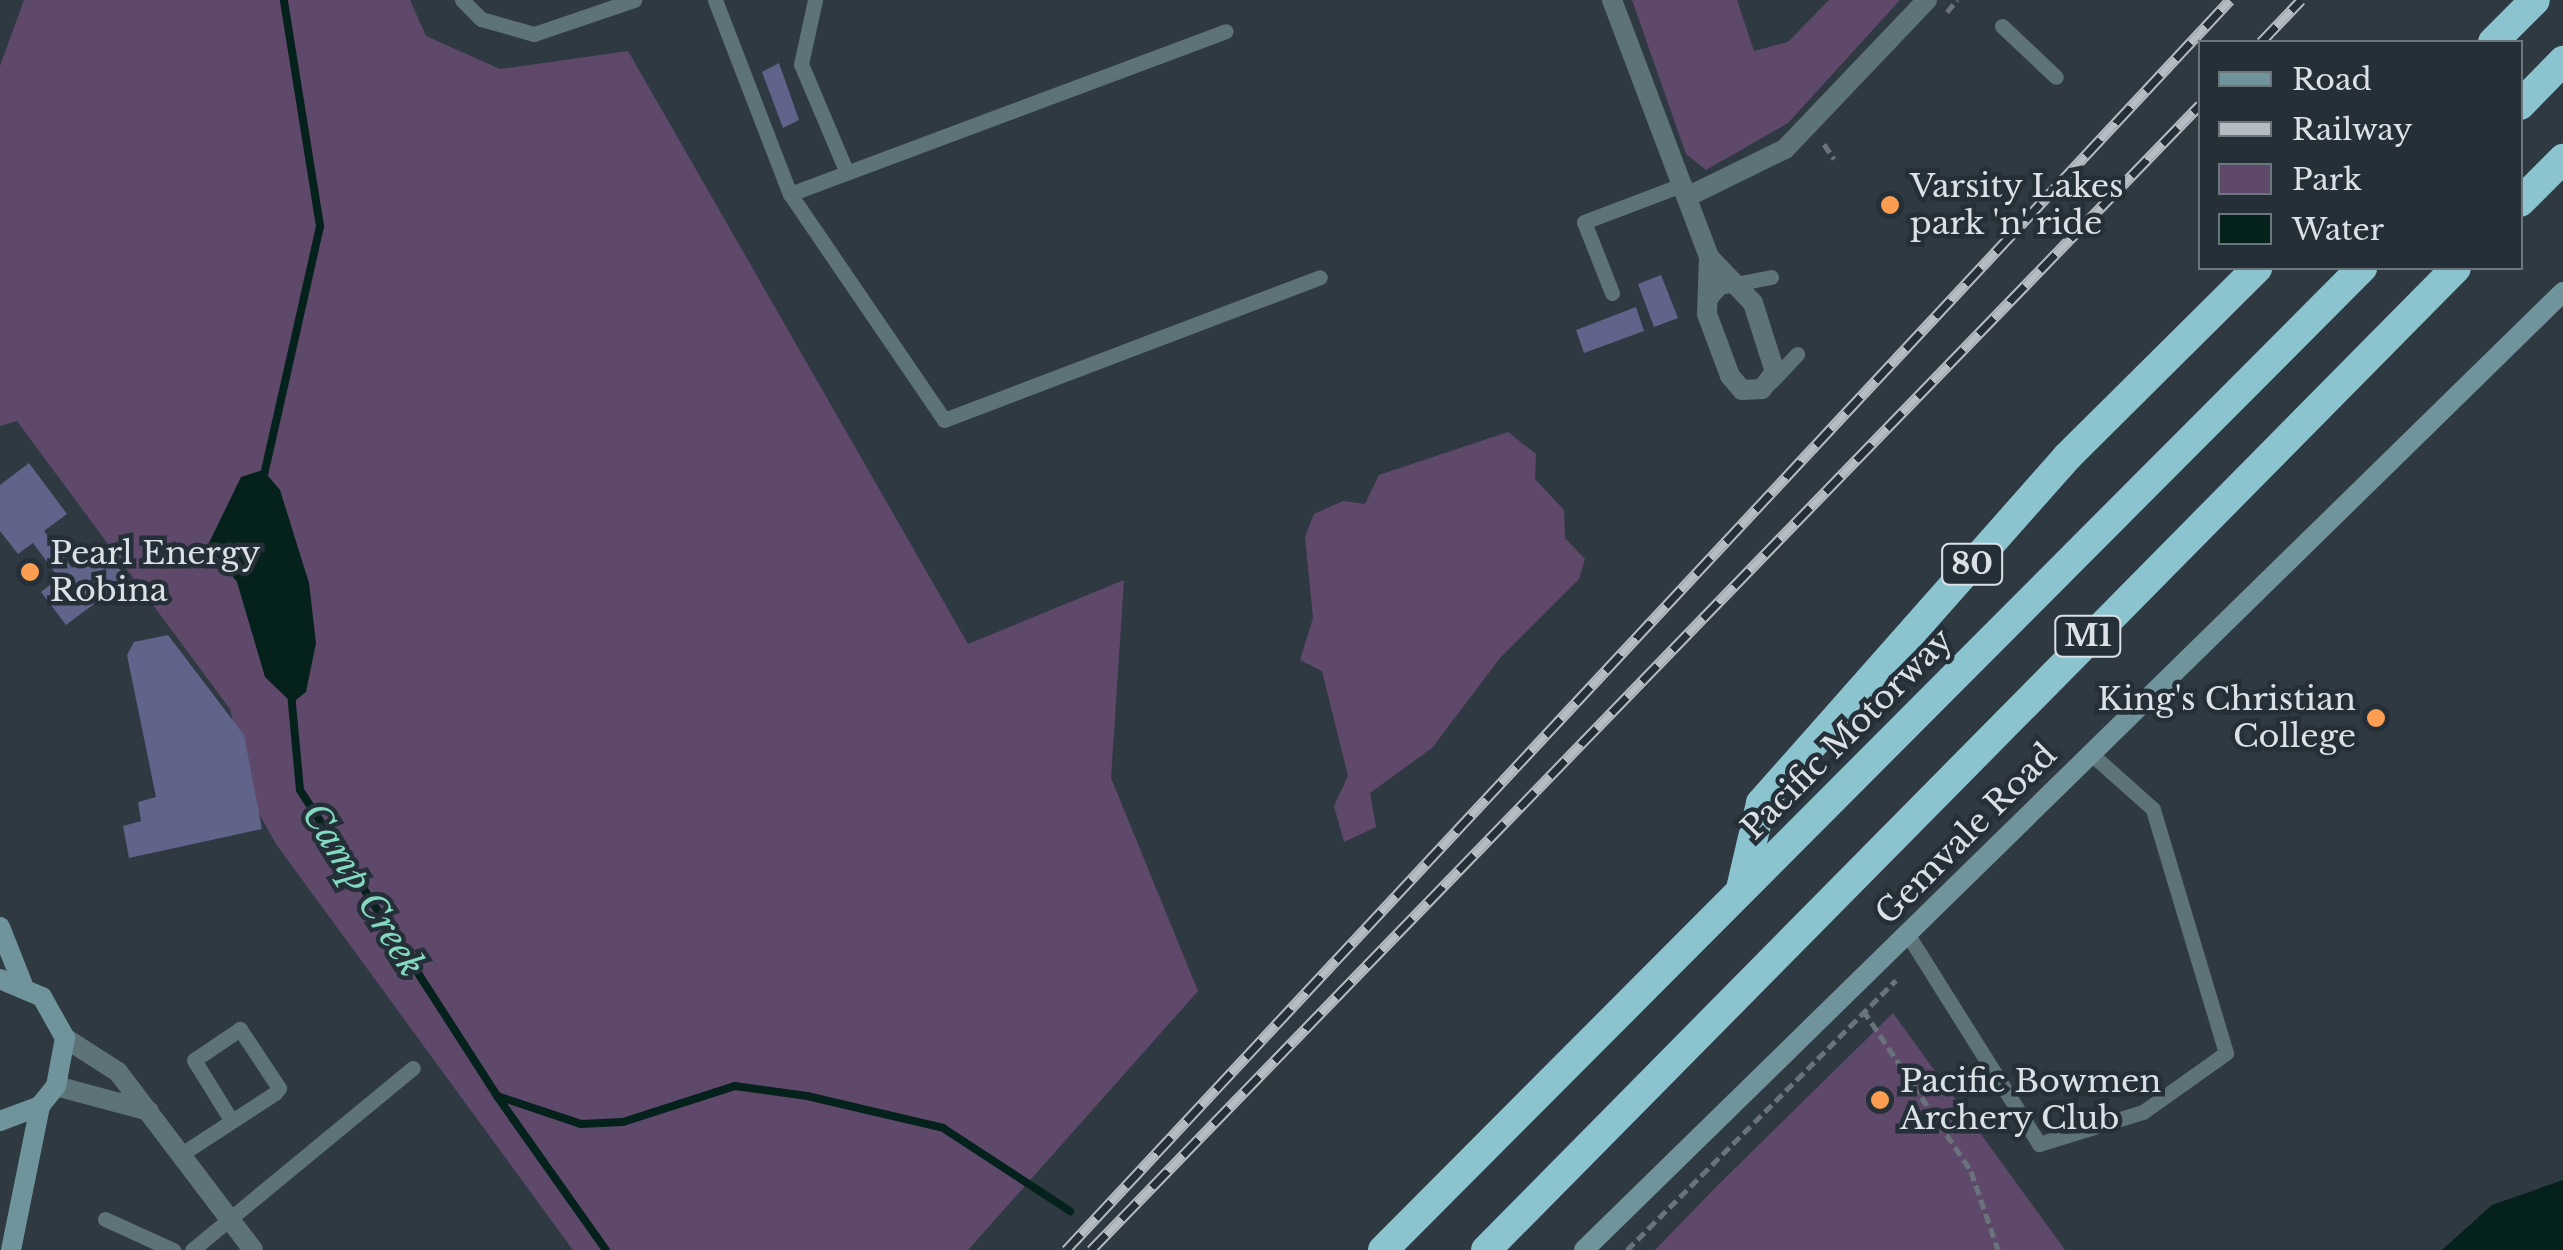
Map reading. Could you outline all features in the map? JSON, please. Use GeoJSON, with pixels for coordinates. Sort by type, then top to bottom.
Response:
{"type":"FeatureCollection","features":[{"type":"Feature","properties":{"kind":"highway"},"geometry":{"type":"LineString","coordinates":[[2495,40],[2536,0]]}},
{"type":"Feature","properties":{"kind":"highway"},"geometry":{"type":"LineString","coordinates":[[2523,102],[2563,61]]}},
{"type":"Feature","properties":{"kind":"highway"},"geometry":{"type":"LineString","coordinates":[[2523,199],[2563,159]]}},
{"type":"Feature","properties":{"kind":"highway","name":"80"},"geometry":{"type":"LineString","coordinates":[[1740,892],[1760,803],[2067,457],[2255,270]]}},
{"type":"Feature","properties":{"kind":"highway","name":"Pacific Motorway"},"geometry":{"type":"LineString","coordinates":[[1383,1250],[2360,270]]}},
{"type":"Feature","properties":{"kind":"highway","name":"M1"},"geometry":{"type":"LineString","coordinates":[[1486,1250],[2454,270]]}},
{"type":"Feature","properties":{"kind":"main road","name":"Gemvale Road"},"geometry":{"type":"LineString","coordinates":[[1584,1250],[2563,292]]}},
{"type":"Feature","properties":{"kind":"main road"},"geometry":{"type":"LineString","coordinates":[[0,928],[24,985],[56,1014],[64,1038],[56,1086],[40,1106],[11,1250]]}},
{"type":"Feature","properties":{"kind":"main road"},"geometry":{"type":"LineString","coordinates":[[0,979],[24,985]]}},
{"type":"Feature","properties":{"kind":"main road"},"geometry":{"type":"LineString","coordinates":[[0,1122],[40,1106]]}},
{"type":"Feature","properties":{"kind":"street"},"geometry":{"type":"LineString","coordinates":[[1612,0],[1687,190],[1709,257],[1706,305],[1734,384],[1753,392],[1772,380],[1754,303],[1709,257]]}},
{"type":"Feature","properties":{"kind":"street"},"geometry":{"type":"LineString","coordinates":[[1687,190],[1785,149],[1926,0]]}},
{"type":"Feature","properties":{"kind":"street"},"geometry":{"type":"LineString","coordinates":[[64,1038],[118,1072],[183,1152],[253,1250]]}},
{"type":"Feature","properties":{"kind":"street"},"geometry":{"type":"LineString","coordinates":[[56,1086],[150,1112]]}},
{"type":"Feature","properties":{"kind":"lane"},"geometry":{"type":"LineString","coordinates":[[462,0],[481,20],[534,34],[634,0]]}},
{"type":"Feature","properties":{"kind":"lane"},"geometry":{"type":"LineString","coordinates":[[714,0],[790,194],[944,420],[1320,277]]}},
{"type":"Feature","properties":{"kind":"lane"},"geometry":{"type":"LineString","coordinates":[[815,0],[801,64],[847,173]]}},
{"type":"Feature","properties":{"kind":"lane"},"geometry":{"type":"LineString","coordinates":[[2002,26],[2056,77]]}},
{"type":"Feature","properties":{"kind":"lane"},"geometry":{"type":"LineString","coordinates":[[790,194],[1225,31]]}},
{"type":"Feature","properties":{"kind":"lane"},"geometry":{"type":"LineString","coordinates":[[1612,294],[1584,222],[1687,190]]}},
{"type":"Feature","properties":{"kind":"lane"},"geometry":{"type":"LineString","coordinates":[[1706,305],[1735,284],[1771,277]]}},
{"type":"Feature","properties":{"kind":"lane"},"geometry":{"type":"LineString","coordinates":[[1772,380],[1797,354]]}},
{"type":"Feature","properties":{"kind":"lane"},"geometry":{"type":"LineString","coordinates":[[1908,935],[2039,1144],[2142,1112],[2226,1053],[2152,808],[2089,752]]}},
{"type":"Feature","properties":{"kind":"lane"},"geometry":{"type":"LineString","coordinates":[[183,1152],[231,1120],[280,1083],[240,1029],[194,1060],[231,1120]]}},
{"type":"Feature","properties":{"kind":"lane"},"geometry":{"type":"LineString","coordinates":[[192,1250],[228,1215],[413,1068]]}},
{"type":"Feature","properties":{"kind":"lane"},"geometry":{"type":"LineString","coordinates":[[105,1219],[173,1250]]}},
{"type":"Feature","properties":{"kind":"path"},"geometry":{"type":"LineString","coordinates":[[1859,983],[1863,1013],[1971,1172],[1998,1250]]}},
{"type":"Feature","properties":{"kind":"green space"},"geometry":{"type":"Polygon","coordinates":[[[24,0],[410,0],[426,36],[500,69],[628,51],[968,644],[1124,580],[1111,778],[1198,991],[968,1250],[573,1250],[276,844],[250,797],[230,709],[17,421],[0,426],[0,66],[24,0]]]}},
{"type":"Feature","properties":{"kind":"green space"},"geometry":{"type":"Polygon","coordinates":[[[1632,0],[1737,0],[1754,51],[1788,42],[1829,0],[1900,0],[1788,123],[1706,170],[1686,154],[1632,0]]]}},
{"type":"Feature","properties":{"kind":"green space"},"geometry":{"type":"Polygon","coordinates":[[[1508,432],[1536,454],[1535,479],[1564,510],[1565,538],[1585,559],[1579,579],[1500,658],[1432,748],[1370,793],[1376,827],[1344,842],[1334,806],[1348,776],[1322,671],[1300,660],[1313,618],[1305,537],[1314,514],[1343,501],[1365,504],[1379,475],[1508,432]]]}},
{"type":"Feature","properties":{"kind":"green space","name":"Pacific Bowmen Archery Club"},"geometry":{"type":"Polygon","coordinates":[[[1893,1013],[2065,1250],[1655,1250],[1716,1187],[1893,1013]]]}},
{"type":"Feature","properties":{"kind":"water"},"geometry":{"type":"Polygon","coordinates":[[[263,470],[280,490],[309,583],[316,643],[306,692],[292,703],[265,677],[237,582],[208,545],[241,477],[263,470]]]}},
{"type":"Feature","properties":{"kind":"water"},"geometry":{"type":"Polygon","coordinates":[[[2563,1180],[2563,1250],[2442,1250],[2492,1205],[2563,1180]]]}},
{"type":"Feature","properties":{"kind":"building"},"geometry":{"type":"Polygon","coordinates":[[[779,63],[799,120],[783,128],[762,72],[779,63]]]}},
{"type":"Feature","properties":{"kind":"building"},"geometry":{"type":"Polygon","coordinates":[[[1661,275],[1678,318],[1654,327],[1638,284],[1661,275]]]}},
{"type":"Feature","properties":{"kind":"building"},"geometry":{"type":"Polygon","coordinates":[[[1636,307],[1644,331],[1584,353],[1576,330],[1636,307]]]}},
{"type":"Feature","properties":{"kind":"building"},"geometry":{"type":"Polygon","coordinates":[[[29,463],[67,514],[44,531],[72,568],[102,546],[127,579],[66,625],[41,592],[59,578],[33,543],[18,554],[0,531],[0,485],[29,463]]]}},
{"type":"Feature","properties":{"kind":"building"},"geometry":{"type":"Polygon","coordinates":[[[168,635],[244,735],[262,829],[129,858],[123,826],[141,821],[138,802],[156,797],[127,655],[134,642],[168,635]]]}},
{"type":"Feature","properties":{"kind":"waterway","name":"Camp Creek"},"geometry":{"type":"LineString","coordinates":[[264,475],[320,226],[284,0]]}},
{"type":"Feature","properties":{"kind":"waterway","name":"Camp Creek"},"geometry":{"type":"LineString","coordinates":[[291,693],[300,790],[497,1096],[581,1124],[623,1122],[735,1086],[807,1096],[943,1128],[1070,1211]]}},
{"type":"Feature","properties":{"kind":"waterway"},"geometry":{"type":"LineString","coordinates":[[499,1099],[606,1250]]}},
{"type":"Feature","properties":{"kind":"railway"},"geometry":{"type":"LineString","coordinates":[[1066,1250],[2230,0]]}},
{"type":"Feature","properties":{"kind":"railway"},"geometry":{"type":"LineString","coordinates":[[2263,40],[2301,0]]}},
{"type":"Feature","properties":{"kind":"railway"},"geometry":{"type":"LineString","coordinates":[[1091,1250],[2198,107]]}},
{"type":"Feature","properties":{"kind":"place","name":"Varsity Lakes park 'n' ride"},"geometry":{"type":"Point","coordinates":[1890,205]}},
{"type":"Feature","properties":{"kind":"place","name":"Pearl Energy Robina"},"geometry":{"type":"Point","coordinates":[30,572]}},
{"type":"Feature","properties":{"kind":"place","name":"King's Christian College"},"geometry":{"type":"Point","coordinates":[2376,718]}},
{"type":"Feature","properties":{"kind":"place","name":"Pacific Bowmen Archery Club"},"geometry":{"type":"Point","coordinates":[1880,1100]}}]}
